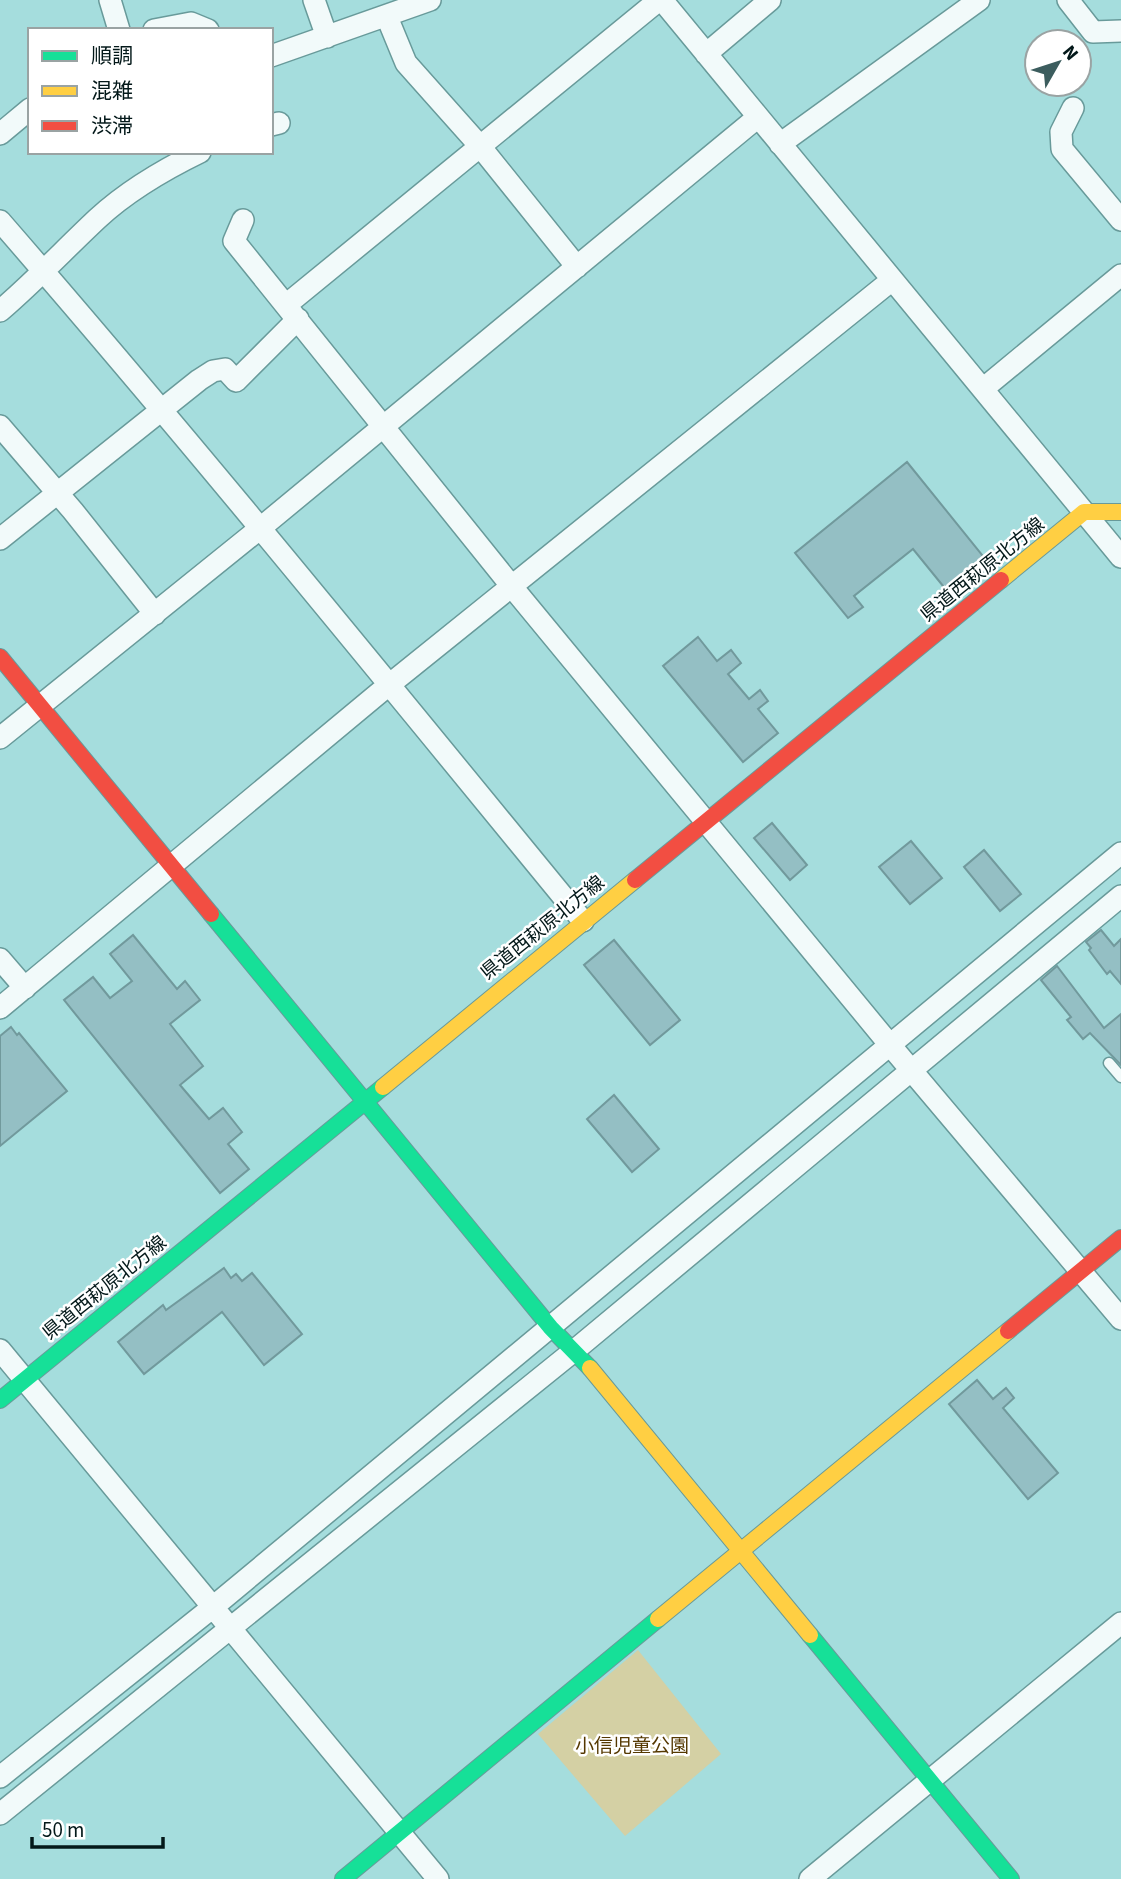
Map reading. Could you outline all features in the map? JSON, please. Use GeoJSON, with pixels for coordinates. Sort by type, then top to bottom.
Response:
{"type":"FeatureCollection","features":[{"type":"Feature","properties":{"kind":"street"},"geometry":{"type":"LineString","coordinates":[[110,0],[119,28]]}},
{"type":"Feature","properties":{"kind":"street"},"geometry":{"type":"LineString","coordinates":[[314,0],[327,37]]}},
{"type":"Feature","properties":{"kind":"street"},"geometry":{"type":"LineString","coordinates":[[273,55],[430,0]]}},
{"type":"Feature","properties":{"kind":"street"},"geometry":{"type":"LineString","coordinates":[[0,540],[213,371],[225,369],[236,382],[292,312],[479,145],[660,0],[984,388],[1121,557]]}},
{"type":"Feature","properties":{"kind":"street"},"geometry":{"type":"LineString","coordinates":[[706,54],[770,0]]}},
{"type":"Feature","properties":{"kind":"street"},"geometry":{"type":"LineString","coordinates":[[780,144],[979,0]]}},
{"type":"Feature","properties":{"kind":"street"},"geometry":{"type":"LineString","coordinates":[[1068,0],[1093,32],[1121,32]]}},
{"type":"Feature","properties":{"kind":"street"},"geometry":{"type":"LineString","coordinates":[[387,17],[406,63],[479,145],[577,267]]}},
{"type":"Feature","properties":{"kind":"street"},"geometry":{"type":"LineString","coordinates":[[165,28],[191,23],[203,28]]}},
{"type":"Feature","properties":{"kind":"street"},"geometry":{"type":"LineString","coordinates":[[1073,108],[1061,132],[1062,149],[1121,220]]}},
{"type":"Feature","properties":{"kind":"street"},"geometry":{"type":"LineString","coordinates":[[0,134],[28,111]]}},
{"type":"Feature","properties":{"kind":"street"},"geometry":{"type":"LineString","coordinates":[[0,738],[258,530],[758,117]]}},
{"type":"Feature","properties":{"kind":"street"},"geometry":{"type":"LineString","coordinates":[[0,312],[45,273],[98,218],[130,193],[197,154]]}},
{"type":"Feature","properties":{"kind":"street"},"geometry":{"type":"LineString","coordinates":[[243,220],[234,241],[706,823],[1121,1319]]}},
{"type":"Feature","properties":{"kind":"street"},"geometry":{"type":"LineString","coordinates":[[0,221],[164,410],[258,530],[583,921]]}},
{"type":"Feature","properties":{"kind":"street"},"geometry":{"type":"LineString","coordinates":[[984,388],[1121,275]]}},
{"type":"Feature","properties":{"kind":"street"},"geometry":{"type":"LineString","coordinates":[[0,1008],[389,686],[892,280]]}},
{"type":"Feature","properties":{"kind":"street"},"geometry":{"type":"LineString","coordinates":[[0,426],[155,614]]}},
{"type":"Feature","properties":{"kind":"street"},"geometry":{"type":"LineString","coordinates":[[1084,513],[1121,512]]}},
{"type":"Feature","properties":{"kind":"street","name":"県道西萩原北方線"},"geometry":{"type":"LineString","coordinates":[[0,1400],[1084,513]]}},
{"type":"Feature","properties":{"kind":"street"},"geometry":{"type":"LineString","coordinates":[[0,657],[551,1328],[575,1350],[1011,1879]]}},
{"type":"Feature","properties":{"kind":"street"},"geometry":{"type":"LineString","coordinates":[[0,1777],[213,1607],[1121,853]]}},
{"type":"Feature","properties":{"kind":"street"},"geometry":{"type":"LineString","coordinates":[[0,1814],[575,1350],[1121,896]]}},
{"type":"Feature","properties":{"kind":"street"},"geometry":{"type":"LineString","coordinates":[[0,959],[25,988]]}},
{"type":"Feature","properties":{"kind":"street"},"geometry":{"type":"LineString","coordinates":[[343,1879],[1121,1238]]}},
{"type":"Feature","properties":{"kind":"street"},"geometry":{"type":"LineString","coordinates":[[0,1350],[438,1879]]}},
{"type":"Feature","properties":{"kind":"street"},"geometry":{"type":"LineString","coordinates":[[810,1879],[1121,1623]]}},
{"type":"Feature","properties":{"kind":"lane"},"geometry":{"type":"LineString","coordinates":[[1109,1063],[1121,1077]]}},
{"type":"Feature","properties":{"kind":"green space","name":"小信児童公園"},"geometry":{"type":"Polygon","coordinates":[[[638,1650],[721,1754],[625,1836],[538,1734],[638,1650]]]}},
{"type":"Feature","properties":{"kind":"building"},"geometry":{"type":"Polygon","coordinates":[[[907,462],[991,566],[952,597],[913,549],[854,596],[863,607],[848,618],[795,553],[907,462]]]}},
{"type":"Feature","properties":{"kind":"building"},"geometry":{"type":"Polygon","coordinates":[[[698,637],[717,661],[731,650],[741,663],[728,674],[749,699],[760,690],[768,701],[758,709],[778,733],[743,762],[663,666],[698,637]]]}},
{"type":"Feature","properties":{"kind":"building"},"geometry":{"type":"Polygon","coordinates":[[[772,823],[807,865],[790,880],[754,838],[772,823]]]}},
{"type":"Feature","properties":{"kind":"building"},"geometry":{"type":"Polygon","coordinates":[[[911,841],[942,878],[910,904],[879,867],[911,841]]]}},
{"type":"Feature","properties":{"kind":"building"},"geometry":{"type":"Polygon","coordinates":[[[984,850],[1021,894],[1000,911],[964,867],[984,850]]]}},
{"type":"Feature","properties":{"kind":"building"},"geometry":{"type":"Polygon","coordinates":[[[1101,930],[1114,946],[1121,939],[1121,984],[1110,971],[1107,974],[1086,942],[1101,930]]]}},
{"type":"Feature","properties":{"kind":"building"},"geometry":{"type":"Polygon","coordinates":[[[133,935],[177,989],[185,981],[200,1000],[170,1024],[203,1066],[180,1085],[209,1119],[223,1108],[242,1132],[228,1144],[249,1169],[220,1193],[64,1000],[93,977],[110,998],[132,981],[110,954],[133,935]]]}},
{"type":"Feature","properties":{"kind":"building"},"geometry":{"type":"Polygon","coordinates":[[[614,940],[680,1020],[650,1045],[584,965],[614,940]]]}},
{"type":"Feature","properties":{"kind":"building"},"geometry":{"type":"Polygon","coordinates":[[[1057,966],[1104,1028],[1121,1014],[1121,1065],[1090,1033],[1083,1039],[1067,1020],[1071,1017],[1041,980],[1057,966]]]}},
{"type":"Feature","properties":{"kind":"building"},"geometry":{"type":"Polygon","coordinates":[[[11,1027],[67,1091],[0,1146],[0,1036],[11,1027]]]}},
{"type":"Feature","properties":{"kind":"building"},"geometry":{"type":"Polygon","coordinates":[[[614,1095],[659,1149],[632,1172],[587,1119],[614,1095]]]}},
{"type":"Feature","properties":{"kind":"building"},"geometry":{"type":"Polygon","coordinates":[[[224,1268],[231,1278],[236,1274],[242,1281],[252,1273],[302,1334],[264,1365],[222,1312],[144,1374],[118,1342],[163,1305],[166,1310],[224,1268]]]}},
{"type":"Feature","properties":{"kind":"building"},"geometry":{"type":"Polygon","coordinates":[[[977,1380],[993,1399],[1006,1388],[1014,1398],[1003,1408],[1058,1473],[1028,1499],[949,1404],[977,1380]]]}},
{"type":"Feature","properties":{"kind":"traffic: fast"},"geometry":{"type":"LineString","coordinates":[[211,914],[551,1328],[590,1368]]}},
{"type":"Feature","properties":{"kind":"traffic: fast"},"geometry":{"type":"LineString","coordinates":[[0,1400],[383,1087]]}},
{"type":"Feature","properties":{"kind":"traffic: fast"},"geometry":{"type":"LineString","coordinates":[[343,1879],[658,1619]]}},
{"type":"Feature","properties":{"kind":"traffic: fast"},"geometry":{"type":"LineString","coordinates":[[810,1635],[1011,1879]]}},
{"type":"Feature","properties":{"kind":"traffic: slow"},"geometry":{"type":"LineString","coordinates":[[1001,580],[1084,512],[1121,512]]}},
{"type":"Feature","properties":{"kind":"traffic: slow"},"geometry":{"type":"LineString","coordinates":[[383,1087],[635,880]]}},
{"type":"Feature","properties":{"kind":"traffic: slow"},"geometry":{"type":"LineString","coordinates":[[658,1619],[1008,1331]]}},
{"type":"Feature","properties":{"kind":"traffic: slow"},"geometry":{"type":"LineString","coordinates":[[590,1368],[810,1635]]}},
{"type":"Feature","properties":{"kind":"traffic: jam"},"geometry":{"type":"LineString","coordinates":[[635,880],[1001,580]]}},
{"type":"Feature","properties":{"kind":"traffic: jam"},"geometry":{"type":"LineString","coordinates":[[0,657],[211,914]]}},
{"type":"Feature","properties":{"kind":"traffic: jam"},"geometry":{"type":"LineString","coordinates":[[1008,1331],[1121,1238]]}}]}
